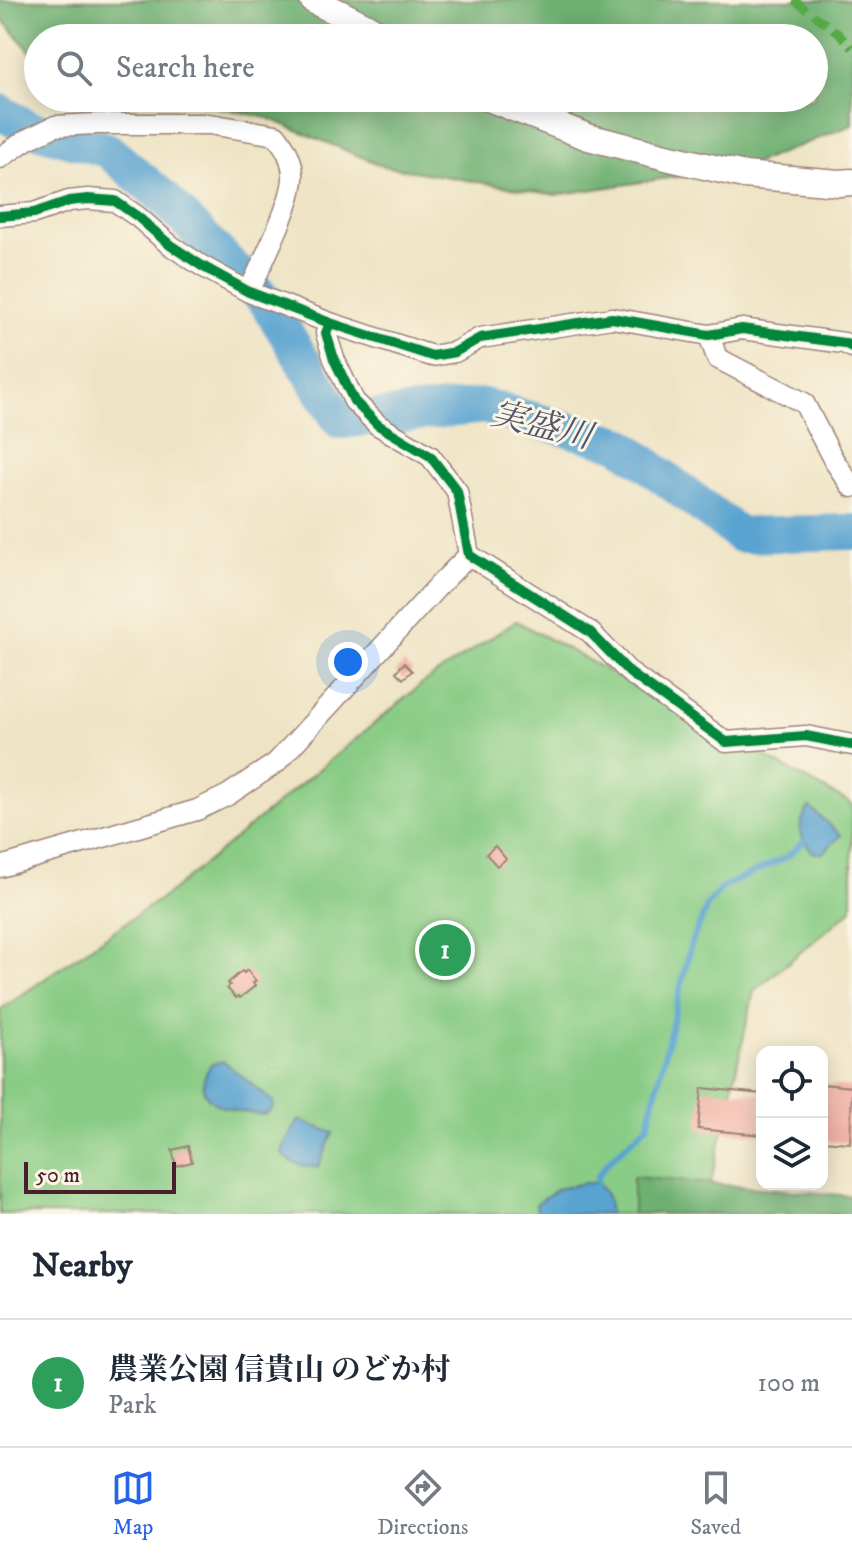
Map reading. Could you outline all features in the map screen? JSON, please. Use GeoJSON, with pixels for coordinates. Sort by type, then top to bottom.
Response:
{"type":"FeatureCollection","features":[{"type":"Feature","properties":{"kind":"street"},"geometry":{"type":"LineString","coordinates":[[313,0],[358,24]]}},
{"type":"Feature","properties":{"kind":"street"},"geometry":{"type":"LineString","coordinates":[[524,112],[588,137],[744,175],[852,182]]}},
{"type":"Feature","properties":{"kind":"street"},"geometry":{"type":"LineString","coordinates":[[0,158],[26,140],[55,126],[209,124],[276,135],[288,151],[294,176],[286,208],[249,292]]}},
{"type":"Feature","properties":{"kind":"street"},"geometry":{"type":"LineString","coordinates":[[0,216],[34,213],[69,201],[115,201],[170,245],[249,292],[330,323],[432,356],[455,352],[480,338],[612,318],[709,335],[742,329],[844,343],[852,347]]}},
{"type":"Feature","properties":{"kind":"street"},"geometry":{"type":"LineString","coordinates":[[330,323],[326,333],[334,359],[354,401],[378,425],[430,456],[457,491],[469,555],[590,632],[630,673],[726,742],[806,736],[852,745]]}},
{"type":"Feature","properties":{"kind":"street"},"geometry":{"type":"LineString","coordinates":[[709,335],[717,358],[804,403],[833,459],[852,487]]}},
{"type":"Feature","properties":{"kind":"street"},"geometry":{"type":"LineString","coordinates":[[0,867],[197,810],[228,795],[276,763],[469,555]]}},
{"type":"Feature","properties":{"kind":"green space"},"geometry":{"type":"Polygon","coordinates":[[[0,0],[852,0],[852,125],[748,166],[556,195],[383,166],[268,118],[240,112],[828,112],[828,24],[24,24],[24,44],[0,17],[0,0]]]}},
{"type":"Feature","properties":{"kind":"green space"},"geometry":{"type":"Polygon","coordinates":[[[516,621],[852,804],[852,909],[754,991],[712,1178],[700,1214],[0,1214],[0,1010],[173,890],[423,683],[516,621]]]}},
{"type":"Feature","properties":{"kind":"green space"},"geometry":{"type":"Polygon","coordinates":[[[633,1177],[852,1196],[852,1214],[633,1214],[633,1177]]]}},
{"type":"Feature","properties":{"kind":"water"},"geometry":{"type":"Polygon","coordinates":[[[809,807],[841,835],[823,853],[814,853],[802,836],[802,820],[809,807]]]}},
{"type":"Feature","properties":{"kind":"water"},"geometry":{"type":"Polygon","coordinates":[[[223,1061],[273,1102],[274,1107],[265,1115],[227,1108],[208,1098],[204,1078],[211,1064],[223,1061]]]}},
{"type":"Feature","properties":{"kind":"water"},"geometry":{"type":"Polygon","coordinates":[[[299,1120],[333,1133],[318,1167],[298,1164],[282,1153],[299,1120]]]}},
{"type":"Feature","properties":{"kind":"water"},"geometry":{"type":"Polygon","coordinates":[[[597,1183],[603,1190],[609,1214],[538,1214],[536,1204],[557,1189],[597,1183]]]}},
{"type":"Feature","properties":{"kind":"building"},"geometry":{"type":"Polygon","coordinates":[[[404,663],[412,671],[403,679],[396,672],[404,663]]]}},
{"type":"Feature","properties":{"kind":"building"},"geometry":{"type":"Polygon","coordinates":[[[495,846],[506,859],[497,866],[486,854],[495,846]]]}},
{"type":"Feature","properties":{"kind":"building"},"geometry":{"type":"Polygon","coordinates":[[[247,970],[256,981],[253,983],[255,986],[236,998],[227,988],[228,983],[247,970]]]}},
{"type":"Feature","properties":{"kind":"building"},"geometry":{"type":"Polygon","coordinates":[[[828,1085],[852,1087],[850,1143],[828,1141],[828,1085]]]}},
{"type":"Feature","properties":{"kind":"building"},"geometry":{"type":"Polygon","coordinates":[[[702,1088],[756,1093],[756,1134],[698,1129],[702,1088]]]}},
{"type":"Feature","properties":{"kind":"building"},"geometry":{"type":"Polygon","coordinates":[[[188,1146],[192,1162],[176,1166],[172,1150],[188,1146]]]}},
{"type":"Feature","properties":{"kind":"waterway","name":"実盛川"},"geometry":{"type":"LineString","coordinates":[[0,112],[29,128],[107,150],[164,198],[266,301],[340,421],[484,406],[620,444],[740,535],[852,532]]}},
{"type":"Feature","properties":{"kind":"waterway"},"geometry":{"type":"LineString","coordinates":[[597,1183],[597,1177],[607,1163],[648,1125],[691,944],[708,904],[723,887],[787,857],[803,842]]}},
{"type":"Feature","properties":{"kind":"marked path"},"geometry":{"type":"LineString","coordinates":[[794,0],[826,24]]}},
{"type":"Feature","properties":{"kind":"marked path"},"geometry":{"type":"LineString","coordinates":[[828,26],[852,48]]}},
{"type":"Feature","properties":{"kind":"cycle path"},"geometry":{"type":"LineString","coordinates":[[0,216],[34,213],[69,201],[115,201],[170,245],[249,292],[330,323],[432,356],[455,352],[480,338],[612,318],[709,335],[742,329],[844,343],[852,347]]}},
{"type":"Feature","properties":{"kind":"cycle path"},"geometry":{"type":"LineString","coordinates":[[330,323],[326,333],[334,359],[354,401],[378,425],[430,456],[457,491],[469,555],[590,632],[630,673],[726,742],[806,736],[852,745]]}},
{"type":"Feature","properties":{"kind":"place","name":"農業公園 信貴山 のどか村"},"geometry":{"type":"Point","coordinates":[445,950]}}]}
